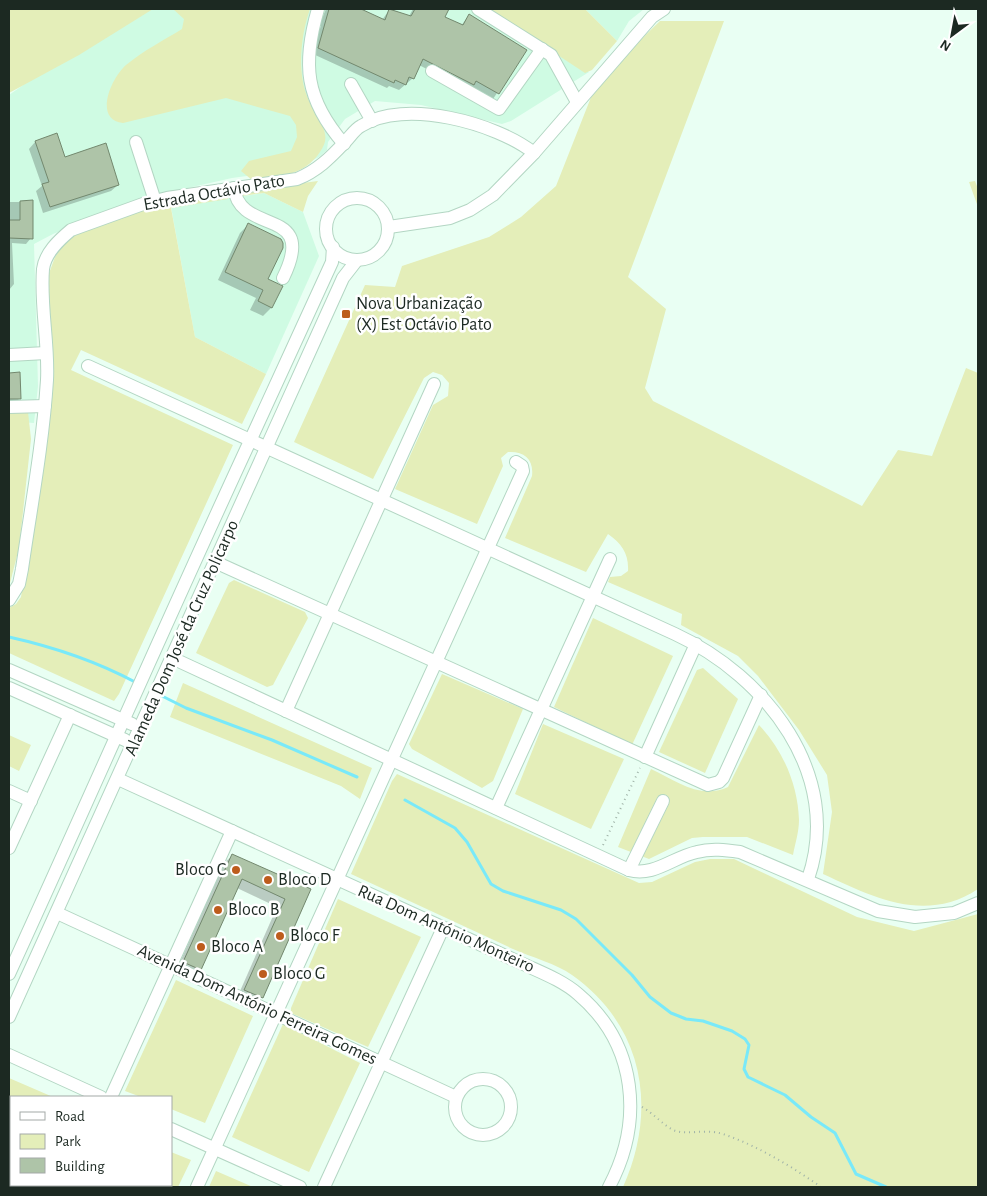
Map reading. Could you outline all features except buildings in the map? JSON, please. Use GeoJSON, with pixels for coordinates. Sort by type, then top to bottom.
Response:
{"type":"FeatureCollection","features":[{"type":"Feature","properties":{"kind":"street"},"geometry":{"type":"LineString","coordinates":[[318,9],[309,39],[308,63],[311,86],[330,127],[344,144]]}},
{"type":"Feature","properties":{"kind":"street"},"geometry":{"type":"LineString","coordinates":[[478,9],[542,49],[554,59],[577,102]]}},
{"type":"Feature","properties":{"kind":"street"},"geometry":{"type":"LineString","coordinates":[[389,227],[430,223],[450,218],[470,210],[493,195],[534,153],[646,23],[661,9]]}},
{"type":"Feature","properties":{"kind":"street"},"geometry":{"type":"LineString","coordinates":[[432,71],[499,109],[542,49]]}},
{"type":"Feature","properties":{"kind":"street"},"geometry":{"type":"LineString","coordinates":[[351,84],[372,121]]}},
{"type":"Feature","properties":{"kind":"street","name":"Estrada Octávio Pato"},"geometry":{"type":"LineString","coordinates":[[9,600],[19,584],[22,569],[45,406],[44,269],[56,243],[72,230],[155,201],[297,180],[315,171],[360,126],[390,114],[412,112],[437,115],[513,138],[534,153]]}},
{"type":"Feature","properties":{"kind":"street"},"geometry":{"type":"LineString","coordinates":[[136,142],[155,201]]}},
{"type":"Feature","properties":{"kind":"street"},"geometry":{"type":"LineString","coordinates":[[234,188],[235,198],[242,209],[281,228],[288,234],[293,243],[294,253],[283,278]]}},
{"type":"Feature","properties":{"kind":"street"},"geometry":{"type":"LineString","coordinates":[[349,198],[363,198],[375,203],[385,213],[389,227],[383,248],[371,257],[357,260],[343,256],[332,247],[327,236],[329,216],[336,205],[349,198]]}},
{"type":"Feature","properties":{"kind":"street","name":"Alameda Dom José da Cruz Policarpo"},"geometry":{"type":"LineString","coordinates":[[9,974],[332,262],[332,247]]}},
{"type":"Feature","properties":{"kind":"street","name":"Alameda Dom José da Cruz Policarpo"},"geometry":{"type":"LineString","coordinates":[[9,1018],[344,278],[357,260]]}},
{"type":"Feature","properties":{"kind":"street"},"geometry":{"type":"LineString","coordinates":[[9,355],[46,352]]}},
{"type":"Feature","properties":{"kind":"street"},"geometry":{"type":"LineString","coordinates":[[88,366],[383,499],[696,644],[728,666],[761,695],[792,738],[811,779],[816,802],[817,838],[814,862],[808,879]]}},
{"type":"Feature","properties":{"kind":"street"},"geometry":{"type":"LineString","coordinates":[[286,711],[434,384]]}},
{"type":"Feature","properties":{"kind":"street"},"geometry":{"type":"LineString","coordinates":[[9,407],[45,406]]}},
{"type":"Feature","properties":{"kind":"street"},"geometry":{"type":"LineString","coordinates":[[197,1187],[523,471],[522,466],[516,462]]}},
{"type":"Feature","properties":{"kind":"street"},"geometry":{"type":"LineString","coordinates":[[496,808],[610,559]]}},
{"type":"Feature","properties":{"kind":"street"},"geometry":{"type":"LineString","coordinates":[[215,562],[708,785],[719,782],[726,771],[761,695]]}},
{"type":"Feature","properties":{"kind":"street"},"geometry":{"type":"LineString","coordinates":[[645,757],[696,644]]}},
{"type":"Feature","properties":{"kind":"street"},"geometry":{"type":"LineString","coordinates":[[172,658],[628,870],[646,873],[698,851],[722,850],[740,852],[808,879],[878,911],[915,917],[954,913],[978,903]]}},
{"type":"Feature","properties":{"kind":"street"},"geometry":{"type":"LineString","coordinates":[[9,670],[141,728]]}},
{"type":"Feature","properties":{"kind":"street"},"geometry":{"type":"LineString","coordinates":[[9,688],[134,744]]}},
{"type":"Feature","properties":{"kind":"street"},"geometry":{"type":"LineString","coordinates":[[9,848],[70,715]]}},
{"type":"Feature","properties":{"kind":"street","name":"Rua Dom António Monteiro"},"geometry":{"type":"LineString","coordinates":[[118,779],[556,979],[585,1001],[606,1025],[624,1063],[630,1102],[630,1126],[626,1147],[609,1187]]}},
{"type":"Feature","properties":{"kind":"street"},"geometry":{"type":"LineString","coordinates":[[9,791],[31,801]]}},
{"type":"Feature","properties":{"kind":"street"},"geometry":{"type":"LineString","coordinates":[[628,870],[662,801]]}},
{"type":"Feature","properties":{"kind":"street"},"geometry":{"type":"LineString","coordinates":[[111,1096],[232,831]]}},
{"type":"Feature","properties":{"kind":"street","name":"Avenida Dom António Ferreira Gomes"},"geometry":{"type":"LineString","coordinates":[[57,913],[456,1097]]}},
{"type":"Feature","properties":{"kind":"street"},"geometry":{"type":"LineString","coordinates":[[324,1187],[443,928]]}},
{"type":"Feature","properties":{"kind":"street"},"geometry":{"type":"LineString","coordinates":[[9,1055],[99,1096]]}},
{"type":"Feature","properties":{"kind":"street"},"geometry":{"type":"LineString","coordinates":[[476,1080],[493,1082],[507,1093],[511,1110],[508,1120],[503,1127],[486,1136],[468,1131],[456,1116],[456,1097],[461,1090],[476,1080]]}},
{"type":"Feature","properties":{"kind":"street"},"geometry":{"type":"LineString","coordinates":[[172,1129],[300,1187]]}},
{"type":"Feature","properties":{"kind":"path"},"geometry":{"type":"LineString","coordinates":[[598,856],[645,757]]}},
{"type":"Feature","properties":{"kind":"path"},"geometry":{"type":"LineString","coordinates":[[630,1102],[646,1110],[673,1130],[686,1133],[705,1130],[724,1135],[773,1155],[821,1187]]}},
{"type":"Feature","properties":{"kind":"shaded area"},"geometry":{"type":"Polygon","coordinates":[[[144,9],[496,9],[589,72],[511,121],[502,124],[421,105],[375,101],[345,119],[328,142],[327,150],[319,157],[293,170],[232,178],[139,199],[53,234],[34,244],[38,386],[34,423],[9,421],[9,95],[63,57],[144,9]]]}},
{"type":"Feature","properties":{"kind":"shaded area"},"geometry":{"type":"Polygon","coordinates":[[[585,9],[644,9],[629,21],[617,41],[585,9]]]}},
{"type":"Feature","properties":{"kind":"shaded area"},"geometry":{"type":"Polygon","coordinates":[[[264,193],[303,212],[319,256],[266,374],[195,337],[171,207],[264,193]]]}},
{"type":"Feature","properties":{"kind":"green space"},"geometry":{"type":"Polygon","coordinates":[[[9,9],[153,9],[79,55],[9,93],[9,9]]]}},
{"type":"Feature","properties":{"kind":"green space"},"geometry":{"type":"Polygon","coordinates":[[[173,9],[310,9],[302,41],[302,75],[307,96],[321,121],[325,137],[323,147],[314,160],[299,171],[290,174],[252,180],[241,171],[249,161],[291,151],[297,137],[296,125],[290,116],[226,98],[123,123],[114,120],[109,115],[107,107],[108,98],[120,71],[146,50],[182,29],[184,19],[173,9]]]}},
{"type":"Feature","properties":{"kind":"green space"},"geometry":{"type":"Polygon","coordinates":[[[488,9],[585,9],[617,41],[592,70],[585,73],[488,9]]]}},
{"type":"Feature","properties":{"kind":"green space"},"geometry":{"type":"Polygon","coordinates":[[[660,21],[724,21],[628,277],[666,309],[645,388],[653,401],[862,506],[898,450],[932,456],[966,368],[978,373],[978,889],[958,899],[938,905],[919,906],[899,903],[861,891],[823,874],[832,812],[827,775],[799,730],[758,676],[738,656],[681,625],[682,614],[608,582],[610,577],[621,576],[628,571],[628,565],[624,550],[608,534],[586,572],[505,538],[532,476],[530,461],[527,457],[519,453],[508,452],[501,458],[503,466],[477,524],[395,489],[433,405],[448,396],[449,383],[442,375],[433,372],[424,378],[373,479],[294,442],[365,285],[395,287],[402,266],[489,237],[521,217],[556,186],[597,82],[660,21]]]}},
{"type":"Feature","properties":{"kind":"green space"},"geometry":{"type":"Polygon","coordinates":[[[318,181],[308,196],[303,212],[264,193],[242,196],[241,191],[318,181]]]}},
{"type":"Feature","properties":{"kind":"green space"},"geometry":{"type":"Polygon","coordinates":[[[975,181],[978,189],[978,207],[969,182],[975,181]]]}},
{"type":"Feature","properties":{"kind":"green space"},"geometry":{"type":"Polygon","coordinates":[[[228,195],[228,199],[171,208],[195,337],[266,374],[242,424],[81,350],[71,370],[233,445],[119,694],[114,701],[9,653],[9,608],[16,604],[21,597],[50,409],[48,276],[55,257],[68,237],[161,204],[228,195]]]}},
{"type":"Feature","properties":{"kind":"green space"},"geometry":{"type":"Polygon","coordinates":[[[9,412],[28,412],[31,439],[19,548],[9,587],[9,412]]]}},
{"type":"Feature","properties":{"kind":"green space"},"geometry":{"type":"Polygon","coordinates":[[[234,580],[305,612],[308,618],[273,685],[267,687],[196,653],[229,583],[234,580]]]}},
{"type":"Feature","properties":{"kind":"green space"},"geometry":{"type":"Polygon","coordinates":[[[593,618],[673,656],[632,745],[554,707],[593,618]]]}},
{"type":"Feature","properties":{"kind":"green space"},"geometry":{"type":"Polygon","coordinates":[[[703,668],[738,699],[705,773],[659,752],[697,670],[703,668]]]}},
{"type":"Feature","properties":{"kind":"green space"},"geometry":{"type":"Polygon","coordinates":[[[442,674],[523,709],[493,781],[482,788],[412,749],[409,744],[442,674]]]}},
{"type":"Feature","properties":{"kind":"green space"},"geometry":{"type":"Polygon","coordinates":[[[183,683],[372,768],[360,799],[341,786],[170,717],[183,683]]]}},
{"type":"Feature","properties":{"kind":"green space"},"geometry":{"type":"Polygon","coordinates":[[[543,724],[624,759],[591,829],[515,794],[543,724]]]}},
{"type":"Feature","properties":{"kind":"green space"},"geometry":{"type":"Polygon","coordinates":[[[759,725],[782,757],[796,794],[799,824],[793,855],[747,837],[692,838],[649,859],[618,847],[651,769],[698,790],[718,790],[728,787],[759,725]]]}},
{"type":"Feature","properties":{"kind":"green space"},"geometry":{"type":"Polygon","coordinates":[[[9,735],[31,745],[19,771],[9,766],[9,735]]]}},
{"type":"Feature","properties":{"kind":"green space"},"geometry":{"type":"Polygon","coordinates":[[[397,774],[639,883],[652,882],[695,862],[710,859],[734,859],[857,917],[914,931],[978,914],[978,1187],[623,1187],[634,1158],[640,1128],[641,1099],[638,1071],[629,1044],[615,1019],[596,996],[572,975],[559,967],[513,949],[351,874],[392,781],[397,774]]]}},
{"type":"Feature","properties":{"kind":"green space"},"geometry":{"type":"Polygon","coordinates":[[[338,899],[421,937],[368,1047],[291,1013],[291,1008],[338,899]]]}},
{"type":"Feature","properties":{"kind":"green space"},"geometry":{"type":"Polygon","coordinates":[[[176,980],[253,1016],[205,1123],[172,1109],[172,1096],[138,1096],[125,1091],[176,980]]]}},
{"type":"Feature","properties":{"kind":"green space"},"geometry":{"type":"Polygon","coordinates":[[[283,1024],[360,1063],[309,1172],[232,1137],[283,1024]]]}},
{"type":"Feature","properties":{"kind":"green space"},"geometry":{"type":"Polygon","coordinates":[[[9,1078],[51,1096],[10,1096],[10,1186],[50,1186],[9,1187],[9,1078]]]}},
{"type":"Feature","properties":{"kind":"green space"},"geometry":{"type":"Polygon","coordinates":[[[172,1152],[191,1160],[178,1187],[84,1187],[172,1186],[172,1152]]]}},
{"type":"Feature","properties":{"kind":"green space"},"geometry":{"type":"Polygon","coordinates":[[[216,1171],[253,1187],[209,1187],[216,1171]]]}},
{"type":"Feature","properties":{"kind":"waterway"},"geometry":{"type":"LineString","coordinates":[[9,637],[42,645],[74,656],[106,668],[137,683]]}},
{"type":"Feature","properties":{"kind":"waterway"},"geometry":{"type":"LineString","coordinates":[[158,694],[186,708],[272,740],[357,777]]}},
{"type":"Feature","properties":{"kind":"waterway"},"geometry":{"type":"LineString","coordinates":[[405,800],[455,828],[467,842],[491,884],[503,891],[561,910],[576,919],[632,975],[650,997],[671,1013],[686,1019],[703,1021],[732,1031],[745,1039],[749,1045],[744,1069],[748,1077],[785,1095],[811,1117],[835,1133],[856,1174],[886,1187]]}},
{"type":"Feature","properties":{"kind":"place","name":"Nova Urbanização (X) Est Octávio Pato"},"geometry":{"type":"Point","coordinates":[346,314]}},
{"type":"Feature","properties":{"kind":"place","name":"Bloco C"},"geometry":{"type":"Point","coordinates":[236,870]}},
{"type":"Feature","properties":{"kind":"place","name":"Bloco D"},"geometry":{"type":"Point","coordinates":[268,880]}},
{"type":"Feature","properties":{"kind":"place","name":"Bloco B"},"geometry":{"type":"Point","coordinates":[218,910]}},
{"type":"Feature","properties":{"kind":"place","name":"Bloco F"},"geometry":{"type":"Point","coordinates":[280,936]}},
{"type":"Feature","properties":{"kind":"place","name":"Bloco A"},"geometry":{"type":"Point","coordinates":[201,947]}},
{"type":"Feature","properties":{"kind":"place","name":"Bloco G"},"geometry":{"type":"Point","coordinates":[263,974]}}]}
